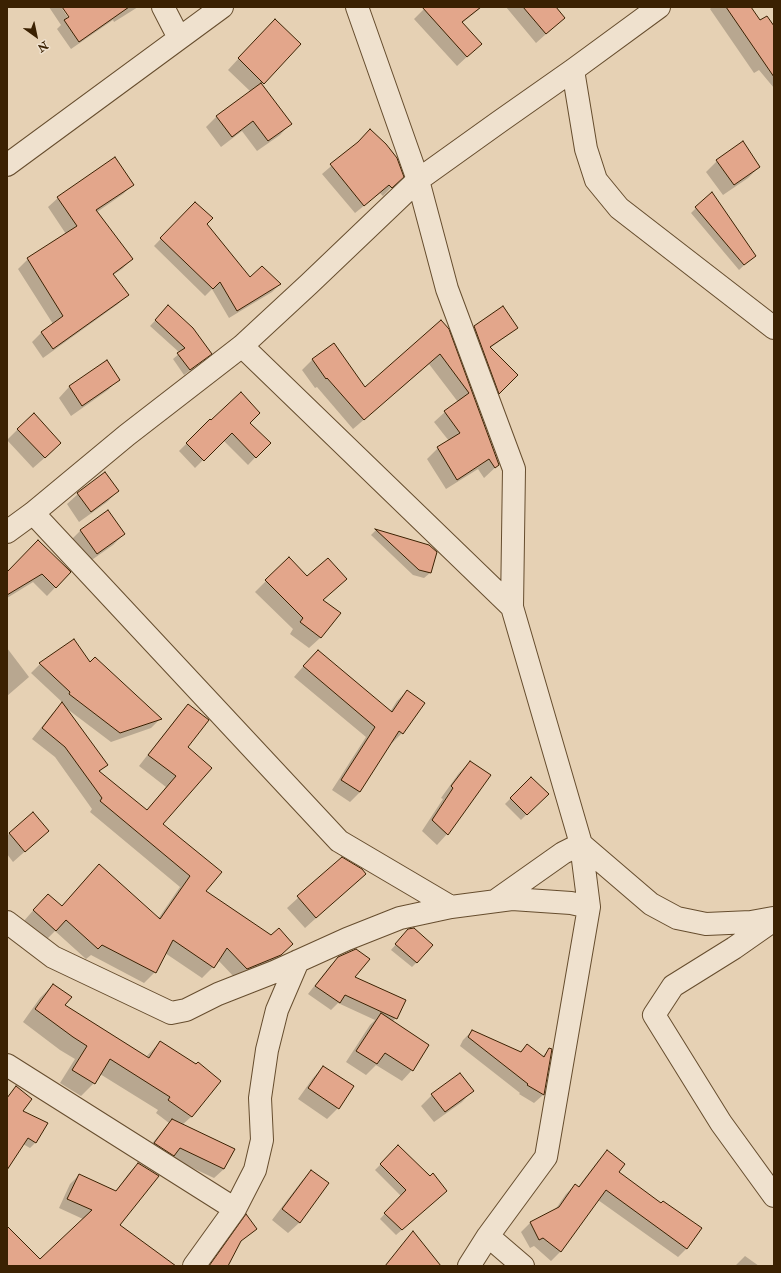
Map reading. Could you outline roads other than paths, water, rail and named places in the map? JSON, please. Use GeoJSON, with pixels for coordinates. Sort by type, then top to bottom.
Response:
{"type":"FeatureCollection","features":[{"type":"Feature","properties":{"kind":"street"},"geometry":{"type":"LineString","coordinates":[[163,7],[178,38]]}},
{"type":"Feature","properties":{"kind":"street"},"geometry":{"type":"LineString","coordinates":[[7,165],[222,7]]}},
{"type":"Feature","properties":{"kind":"street"},"geometry":{"type":"LineString","coordinates":[[357,7],[418,180],[447,289],[514,469],[512,607],[581,844],[588,907],[546,1157],[488,1236],[469,1266]]}},
{"type":"Feature","properties":{"kind":"street"},"geometry":{"type":"LineString","coordinates":[[7,532],[33,513],[127,435],[242,346],[310,284],[418,180],[659,7]]}},
{"type":"Feature","properties":{"kind":"street"},"geometry":{"type":"LineString","coordinates":[[573,70],[586,149],[596,180],[618,208],[774,328]]}},
{"type":"Feature","properties":{"kind":"street"},"geometry":{"type":"LineString","coordinates":[[242,346],[512,607]]}},
{"type":"Feature","properties":{"kind":"street"},"geometry":{"type":"LineString","coordinates":[[33,513],[340,841],[451,907]]}},
{"type":"Feature","properties":{"kind":"street"},"geometry":{"type":"LineString","coordinates":[[495,902],[563,852],[581,844]]}},
{"type":"Feature","properties":{"kind":"street"},"geometry":{"type":"LineString","coordinates":[[581,844],[651,904],[677,918],[706,924],[751,922],[774,919]]}},
{"type":"Feature","properties":{"kind":"street"},"geometry":{"type":"LineString","coordinates":[[7,922],[53,956],[171,1013],[186,1010],[218,994],[400,918],[451,907],[512,899],[571,903],[588,907]]}},
{"type":"Feature","properties":{"kind":"street"},"geometry":{"type":"LineString","coordinates":[[774,919],[734,948],[673,986],[654,1015],[721,1124],[774,1196]]}},
{"type":"Feature","properties":{"kind":"street"},"geometry":{"type":"LineString","coordinates":[[194,1266],[234,1208],[255,1170],[262,1140],[260,1098],[267,1050],[277,1010],[298,961]]}},
{"type":"Feature","properties":{"kind":"street"},"geometry":{"type":"LineString","coordinates":[[7,1065],[234,1208]]}},
{"type":"Feature","properties":{"kind":"street"},"geometry":{"type":"LineString","coordinates":[[488,1236],[523,1266]]}}]}
